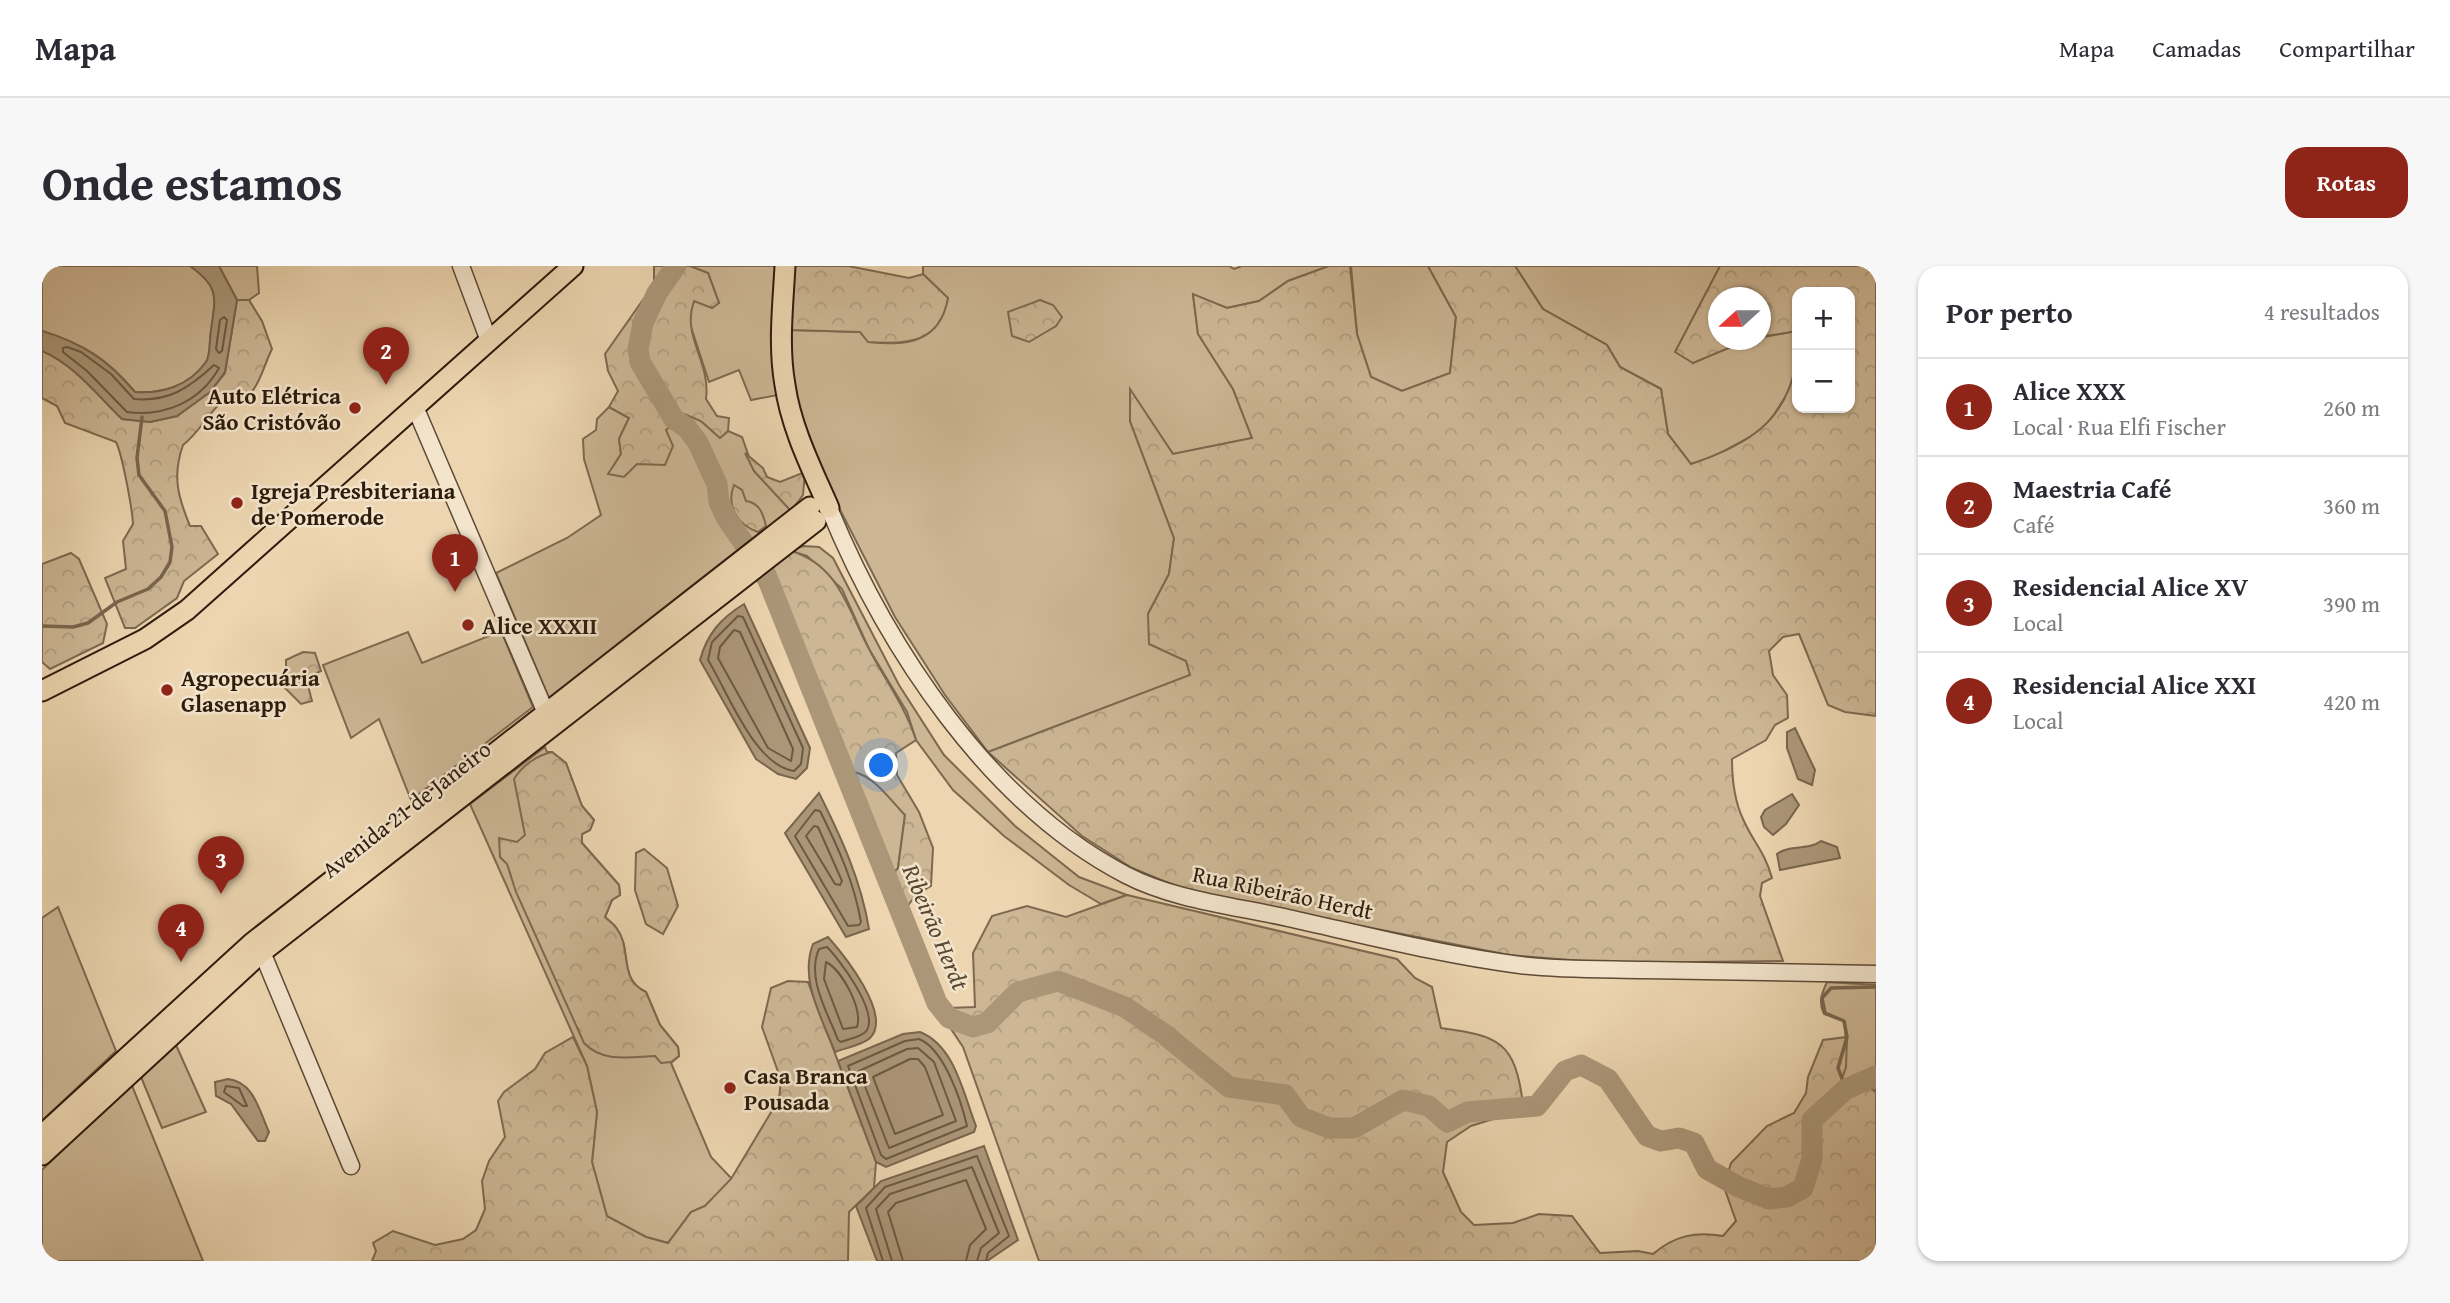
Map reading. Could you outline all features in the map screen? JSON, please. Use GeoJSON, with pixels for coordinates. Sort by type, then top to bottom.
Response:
{"type":"FeatureCollection","features":[{"type":"Feature","properties":{"kind":"main road"},"geometry":{"type":"LineString","coordinates":[[42,691],[136,645],[177,617],[573,266]]}},
{"type":"Feature","properties":{"kind":"main road","name":"Rua Ribeirão Herdt"},"geometry":{"type":"LineString","coordinates":[[785,266],[782,333],[785,387],[814,473],[817,512]]}},
{"type":"Feature","properties":{"kind":"main road","name":"Avenida 21 de Janeiro"},"geometry":{"type":"LineString","coordinates":[[42,1155],[262,952],[817,512]]}},
{"type":"Feature","properties":{"kind":"main road","name":"Avenida 21 de Janeiro"},"geometry":{"type":"LineString","coordinates":[[42,1135],[252,943],[546,713],[746,566]]}},
{"type":"Feature","properties":{"kind":"street"},"geometry":{"type":"LineString","coordinates":[[461,266],[489,341]]}},
{"type":"Feature","properties":{"kind":"street"},"geometry":{"type":"LineString","coordinates":[[415,407],[546,713]]}},
{"type":"Feature","properties":{"kind":"street","name":"Rua Ribeirão Herdt"},"geometry":{"type":"LineString","coordinates":[[817,512],[842,541],[909,660],[974,752],[1065,835],[1095,857],[1149,885],[1437,951],[1524,965],[1876,974]]}},
{"type":"Feature","properties":{"kind":"street"},"geometry":{"type":"LineString","coordinates":[[262,952],[351,1166]]}},
{"type":"Feature","properties":{"kind":"green space"},"geometry":{"type":"Polygon","coordinates":[[[42,266],[190,266],[207,281],[214,294],[208,359],[183,383],[155,392],[135,392],[104,361],[70,342],[42,331],[42,266]]]}},
{"type":"Feature","properties":{"kind":"green space"},"geometry":{"type":"Polygon","coordinates":[[[219,266],[257,266],[259,293],[249,300],[237,300],[219,266]]]}},
{"type":"Feature","properties":{"kind":"green space"},"geometry":{"type":"Polygon","coordinates":[[[654,266],[690,266],[708,273],[719,303],[712,308],[694,301],[691,326],[704,373],[706,399],[717,416],[729,418],[728,431],[720,438],[701,421],[684,414],[666,430],[673,446],[665,465],[637,464],[624,477],[608,474],[621,454],[619,439],[629,418],[609,407],[618,391],[608,371],[605,354],[654,284],[654,266]]]}},
{"type":"Feature","properties":{"kind":"green space"},"geometry":{"type":"Polygon","coordinates":[[[690,266],[779,266],[778,395],[751,400],[739,370],[709,382],[688,318],[694,301],[719,303],[708,273],[690,266]]]}},
{"type":"Feature","properties":{"kind":"green space"},"geometry":{"type":"Polygon","coordinates":[[[794,266],[848,266],[909,278],[923,274],[948,298],[938,324],[920,338],[909,341],[868,342],[860,332],[791,330],[794,266]]]}},
{"type":"Feature","properties":{"kind":"green space"},"geometry":{"type":"Polygon","coordinates":[[[923,266],[1229,266],[1234,269],[1242,266],[1329,266],[1288,281],[1259,301],[1227,308],[1193,295],[1198,334],[1233,389],[1252,438],[1173,454],[1130,390],[1130,421],[1174,538],[1169,574],[1148,614],[1186,661],[1191,675],[988,752],[945,695],[895,617],[833,496],[793,394],[791,330],[860,332],[869,342],[884,343],[920,338],[936,324],[948,298],[923,274],[923,266]],[[1040,300],[1020,309],[1041,332],[1056,326],[1040,300]]]}},
{"type":"Feature","properties":{"kind":"green space"},"geometry":{"type":"Polygon","coordinates":[[[1329,266],[1350,266],[1357,334],[1371,377],[1402,391],[1450,373],[1456,317],[1428,266],[1515,266],[1543,309],[1607,345],[1620,367],[1661,389],[1668,434],[1691,464],[1730,448],[1762,428],[1785,398],[1792,380],[1792,413],[1855,413],[1855,287],[1792,287],[1792,332],[1771,335],[1771,287],[1709,287],[1720,266],[1876,266],[1876,716],[1845,712],[1828,705],[1799,634],[1783,637],[1769,651],[1773,675],[1787,695],[1788,718],[1775,725],[1766,740],[1732,759],[1737,804],[1772,878],[1762,883],[1760,896],[1783,961],[1607,963],[1509,955],[1193,893],[1132,868],[1082,836],[988,752],[1190,675],[1186,661],[1149,644],[1148,614],[1169,574],[1174,538],[1130,421],[1130,389],[1173,454],[1252,438],[1233,389],[1198,334],[1193,294],[1227,308],[1259,301],[1288,281],[1329,266]]]}},
{"type":"Feature","properties":{"kind":"green space"},"geometry":{"type":"Polygon","coordinates":[[[1351,266],[1428,266],[1456,317],[1450,373],[1402,391],[1371,377],[1357,334],[1351,266]]]}},
{"type":"Feature","properties":{"kind":"green space"},"geometry":{"type":"Polygon","coordinates":[[[1515,266],[1720,266],[1702,302],[1693,363],[1721,350],[1771,350],[1771,336],[1792,332],[1792,386],[1765,429],[1713,457],[1691,464],[1668,434],[1661,389],[1620,367],[1607,345],[1543,309],[1515,266]]]}},
{"type":"Feature","properties":{"kind":"green space"},"geometry":{"type":"Polygon","coordinates":[[[1708,289],[1708,350],[1724,350],[1693,363],[1675,352],[1708,289]]]}},
{"type":"Feature","properties":{"kind":"green space"},"geometry":{"type":"Polygon","coordinates":[[[237,300],[249,300],[262,321],[272,349],[256,386],[250,393],[235,401],[223,401],[183,445],[177,477],[182,505],[190,526],[201,526],[218,554],[184,581],[177,598],[135,628],[125,628],[105,578],[126,569],[123,541],[133,524],[118,448],[116,442],[65,423],[57,406],[42,398],[42,351],[65,364],[122,419],[150,422],[177,416],[210,392],[225,373],[237,300]]]}},
{"type":"Feature","properties":{"kind":"green space"},"geometry":{"type":"Polygon","coordinates":[[[1040,300],[1053,305],[1062,317],[1056,326],[1029,342],[1012,336],[1008,312],[1040,300]]]}},
{"type":"Feature","properties":{"kind":"green space"},"geometry":{"type":"Polygon","coordinates":[[[609,407],[629,418],[619,439],[621,454],[609,473],[684,413],[701,421],[720,438],[728,431],[742,437],[754,471],[791,511],[549,698],[496,573],[567,538],[601,515],[584,459],[583,439],[596,430],[597,419],[609,407]]]}},
{"type":"Feature","properties":{"kind":"green space"},"geometry":{"type":"Polygon","coordinates":[[[745,453],[763,468],[767,477],[780,482],[805,472],[803,495],[791,511],[754,471],[745,453]]]}},
{"type":"Feature","properties":{"kind":"green space"},"geometry":{"type":"Polygon","coordinates":[[[734,485],[742,490],[746,501],[755,504],[762,513],[766,526],[758,532],[744,525],[735,513],[731,500],[734,485]]]}},
{"type":"Feature","properties":{"kind":"green space"},"geometry":{"type":"Polygon","coordinates":[[[803,546],[819,547],[833,558],[899,685],[944,755],[1015,826],[1079,877],[1127,895],[1101,904],[1069,885],[1004,836],[953,790],[916,740],[907,712],[869,649],[842,589],[807,556],[791,551],[803,546]]]}},
{"type":"Feature","properties":{"kind":"green space"},"geometry":{"type":"Polygon","coordinates":[[[791,551],[820,567],[840,591],[901,704],[916,740],[896,753],[897,775],[919,812],[933,848],[931,886],[916,895],[903,912],[892,905],[883,885],[898,868],[905,815],[871,780],[863,775],[845,771],[835,756],[812,709],[782,625],[756,578],[791,551]]]}},
{"type":"Feature","properties":{"kind":"green space"},"geometry":{"type":"Polygon","coordinates":[[[71,553],[79,559],[107,624],[103,643],[50,669],[42,662],[42,564],[71,553]]]}},
{"type":"Feature","properties":{"kind":"green space"},"geometry":{"type":"Polygon","coordinates":[[[501,631],[533,707],[411,800],[379,719],[351,738],[323,665],[408,632],[422,663],[501,631]]]}},
{"type":"Feature","properties":{"kind":"green space"},"geometry":{"type":"Polygon","coordinates":[[[303,652],[315,653],[321,671],[306,678],[312,701],[301,704],[278,681],[286,676],[286,660],[303,652]]]}},
{"type":"Feature","properties":{"kind":"green space"},"geometry":{"type":"Polygon","coordinates":[[[545,747],[547,752],[552,752],[566,763],[582,806],[594,820],[590,830],[582,834],[582,843],[619,885],[620,895],[612,900],[605,917],[616,927],[621,937],[632,980],[646,992],[660,1025],[678,1047],[679,1056],[671,1063],[711,1157],[732,1179],[705,1206],[691,1212],[668,1243],[646,1237],[607,1217],[592,1162],[597,1112],[587,1066],[470,804],[545,747]]]}},
{"type":"Feature","properties":{"kind":"green space"},"geometry":{"type":"Polygon","coordinates":[[[552,752],[566,763],[582,806],[594,820],[590,830],[582,834],[582,843],[619,885],[620,895],[612,900],[605,917],[616,927],[621,937],[632,980],[646,992],[660,1025],[678,1047],[679,1056],[671,1062],[661,1063],[655,1056],[608,1056],[584,1043],[516,892],[507,864],[500,857],[499,838],[517,842],[525,835],[514,779],[530,762],[552,752]]]}},
{"type":"Feature","properties":{"kind":"green space"},"geometry":{"type":"Polygon","coordinates":[[[845,771],[863,775],[871,780],[905,815],[898,868],[889,880],[845,771]]]}},
{"type":"Feature","properties":{"kind":"green space"},"geometry":{"type":"Polygon","coordinates":[[[644,849],[667,868],[678,906],[663,934],[646,924],[635,890],[636,853],[644,849]]]}},
{"type":"Feature","properties":{"kind":"green space"},"geometry":{"type":"Polygon","coordinates":[[[1127,895],[1397,959],[1415,978],[1432,987],[1441,1028],[1491,1039],[1509,1055],[1520,1083],[1523,1104],[1512,1113],[1471,1126],[1447,1142],[1443,1172],[1461,1212],[1474,1225],[1513,1223],[1539,1214],[1572,1216],[1600,1253],[1638,1251],[1653,1254],[1685,1236],[1723,1236],[1736,1221],[1724,1187],[1731,1163],[1767,1126],[1794,1113],[1806,1093],[1808,1077],[1823,1040],[1847,1037],[1846,1067],[1838,1090],[1849,1098],[1867,1085],[1876,1092],[1876,1261],[1039,1261],[963,1047],[941,1014],[948,1008],[975,1007],[973,953],[992,916],[1027,906],[1066,917],[1127,895]]]}},
{"type":"Feature","properties":{"kind":"green space"},"geometry":{"type":"Polygon","coordinates":[[[58,907],[116,1051],[42,1121],[42,918],[58,907]]]}},
{"type":"Feature","properties":{"kind":"green space"},"geometry":{"type":"Polygon","coordinates":[[[788,981],[808,982],[876,1162],[874,1188],[849,1212],[848,1261],[372,1261],[376,1251],[373,1243],[393,1231],[435,1245],[463,1239],[476,1230],[485,1209],[482,1181],[489,1161],[505,1137],[498,1101],[504,1092],[535,1069],[545,1053],[573,1037],[587,1066],[597,1112],[592,1162],[607,1216],[646,1237],[668,1243],[691,1212],[705,1206],[731,1179],[779,1099],[781,1080],[762,1027],[771,988],[788,981]]]}},
{"type":"Feature","properties":{"kind":"green space"},"geometry":{"type":"Polygon","coordinates":[[[1827,982],[1876,985],[1876,1092],[1867,1085],[1849,1098],[1838,1090],[1846,1056],[1845,1030],[1844,1021],[1824,1014],[1822,1010],[1821,998],[1827,982]]]}},
{"type":"Feature","properties":{"kind":"green space"},"geometry":{"type":"Polygon","coordinates":[[[176,1045],[206,1112],[162,1128],[141,1077],[176,1045]]]}},
{"type":"Feature","properties":{"kind":"green space"},"geometry":{"type":"Polygon","coordinates":[[[131,1083],[203,1261],[42,1261],[42,1170],[131,1083]]]}},
{"type":"Feature","properties":{"kind":"water"},"geometry":{"type":"Polygon","coordinates":[[[190,266],[219,266],[237,300],[225,372],[210,392],[177,416],[150,422],[122,419],[65,364],[42,351],[42,331],[70,341],[93,354],[115,371],[135,392],[155,392],[183,383],[208,359],[214,302],[214,294],[207,281],[190,266]]]}},
{"type":"Feature","properties":{"kind":"water"},"geometry":{"type":"Polygon","coordinates":[[[744,604],[810,748],[807,768],[796,779],[778,774],[756,759],[700,660],[716,628],[744,604]]]}},
{"type":"Feature","properties":{"kind":"water"},"geometry":{"type":"Polygon","coordinates":[[[1795,728],[1815,770],[1812,785],[1798,779],[1787,748],[1787,732],[1795,728]]]}},
{"type":"Feature","properties":{"kind":"water"},"geometry":{"type":"Polygon","coordinates":[[[819,793],[849,859],[861,893],[869,929],[846,937],[785,833],[819,793]]]}},
{"type":"Feature","properties":{"kind":"water"},"geometry":{"type":"Polygon","coordinates":[[[1792,794],[1799,805],[1786,824],[1773,835],[1764,827],[1761,817],[1765,810],[1792,794]]]}},
{"type":"Feature","properties":{"kind":"water"},"geometry":{"type":"Polygon","coordinates":[[[1821,841],[1837,847],[1840,858],[1780,870],[1777,854],[1821,841]]]}},
{"type":"Feature","properties":{"kind":"water"},"geometry":{"type":"Polygon","coordinates":[[[828,937],[854,970],[871,1000],[875,1015],[875,1028],[870,1038],[835,1052],[814,999],[809,971],[813,944],[828,937]]]}},
{"type":"Feature","properties":{"kind":"water"},"geometry":{"type":"Polygon","coordinates":[[[920,1032],[942,1048],[950,1059],[976,1126],[974,1132],[886,1167],[876,1162],[838,1061],[903,1034],[920,1032]]]}},
{"type":"Feature","properties":{"kind":"water"},"geometry":{"type":"Polygon","coordinates":[[[228,1079],[244,1085],[255,1098],[269,1132],[265,1141],[258,1141],[231,1104],[216,1096],[215,1082],[228,1079]]]}},
{"type":"Feature","properties":{"kind":"water"},"geometry":{"type":"Polygon","coordinates":[[[984,1146],[1018,1240],[987,1261],[877,1261],[856,1206],[881,1181],[984,1146]]]}},
{"type":"Feature","properties":{"kind":"waterway","name":"Ribeirão Herdt"},"geometry":{"type":"LineString","coordinates":[[676,266],[657,293],[643,323],[638,349],[640,362],[674,419],[687,428],[698,443],[717,484],[719,502],[727,519],[766,575],[937,1003],[949,1018],[973,1027],[987,1023],[1018,992],[1058,981],[1125,1007],[1164,1034],[1229,1087],[1285,1095],[1301,1117],[1329,1128],[1354,1128],[1403,1100],[1429,1106],[1447,1122],[1468,1112],[1537,1106],[1565,1071],[1581,1065],[1608,1079],[1647,1136],[1661,1141],[1679,1138],[1694,1143],[1707,1169],[1739,1187],[1769,1199],[1787,1197],[1803,1188],[1812,1159],[1812,1120],[1846,1089],[1876,1076]]}},
{"type":"Feature","properties":{"kind":"waterway"},"geometry":{"type":"LineString","coordinates":[[42,626],[73,627],[88,623],[117,602],[148,589],[161,577],[170,562],[172,547],[165,511],[139,475],[137,458],[142,417]]}},
{"type":"Feature","properties":{"kind":"waterway"},"geometry":{"type":"LineString","coordinates":[[1846,1089],[1838,1068],[1847,1037],[1844,1021],[1825,1013],[1822,998],[1831,988],[1876,987]]}},
{"type":"Feature","properties":{"kind":"place","name":"Maestria Café"},"geometry":{"type":"Point","coordinates":[386,385]}},
{"type":"Feature","properties":{"kind":"place","name":"Auto Elétrica São Cristóvão"},"geometry":{"type":"Point","coordinates":[355,408]}},
{"type":"Feature","properties":{"kind":"place","name":"Igreja Presbiteriana de Pomerode"},"geometry":{"type":"Point","coordinates":[237,503]}},
{"type":"Feature","properties":{"kind":"place","name":"Alice XXX"},"geometry":{"type":"Point","coordinates":[455,592]}},
{"type":"Feature","properties":{"kind":"place","name":"Alice XXXII"},"geometry":{"type":"Point","coordinates":[468,625]}},
{"type":"Feature","properties":{"kind":"place","name":"Agropecuária Glasenapp"},"geometry":{"type":"Point","coordinates":[167,690]}},
{"type":"Feature","properties":{"kind":"place","name":"Residencial Alice XV"},"geometry":{"type":"Point","coordinates":[221,894]}},
{"type":"Feature","properties":{"kind":"place","name":"Residencial Alice XXI"},"geometry":{"type":"Point","coordinates":[181,962]}},
{"type":"Feature","properties":{"kind":"place","name":"Casa Branca Pousada"},"geometry":{"type":"Point","coordinates":[730,1088]}}]}
